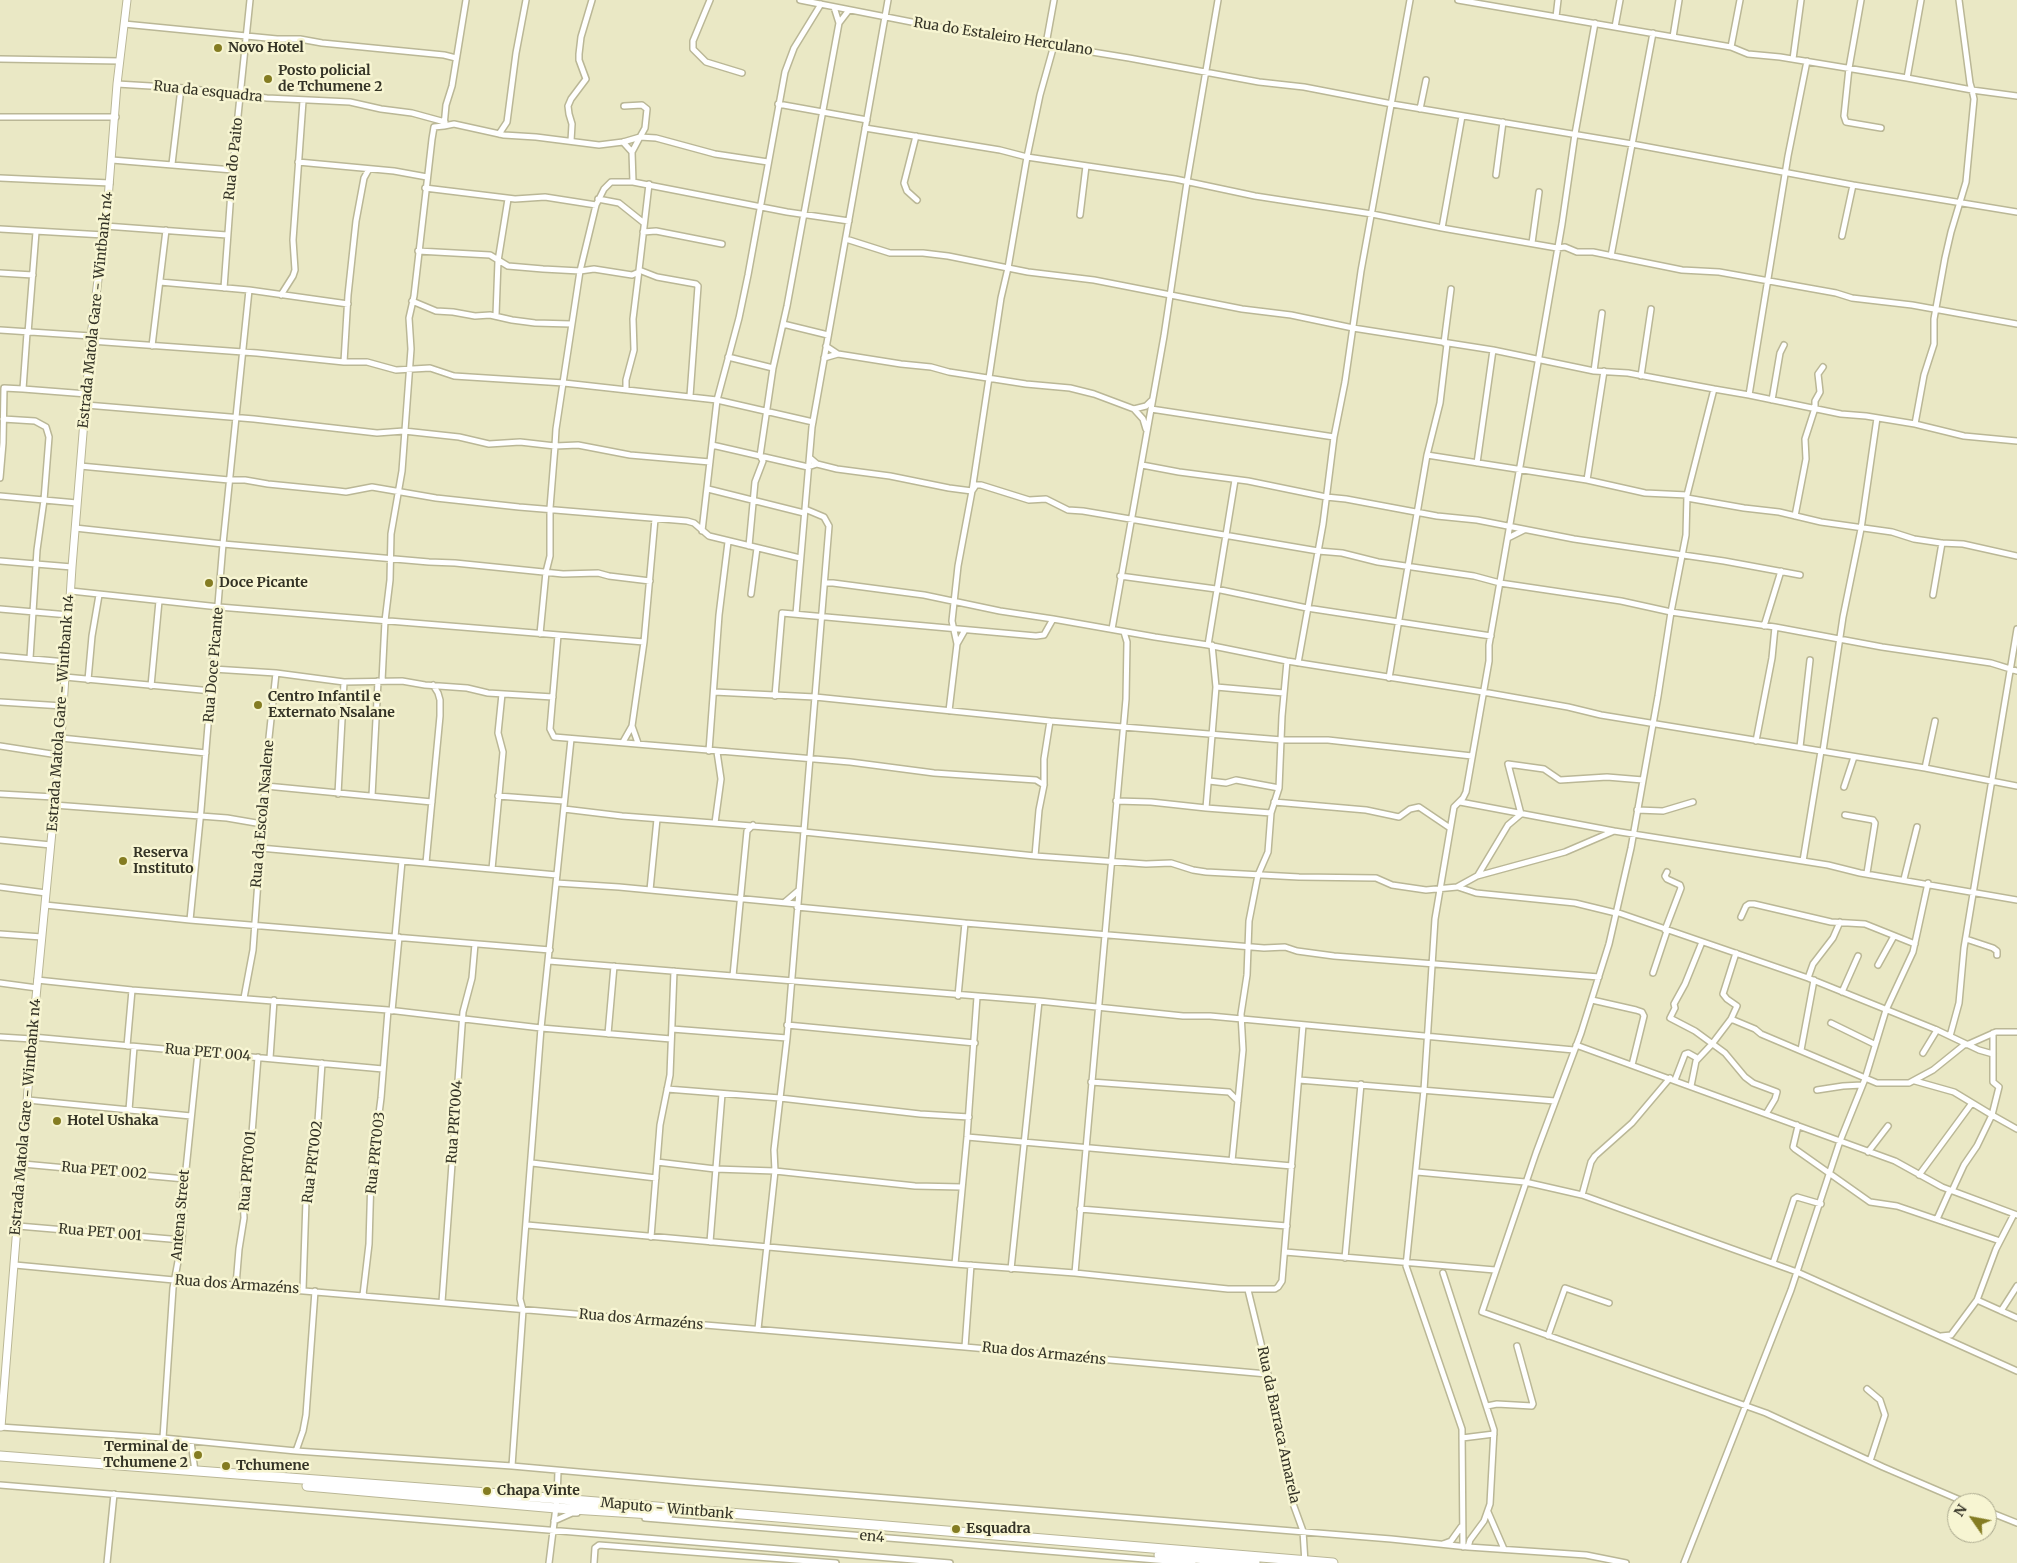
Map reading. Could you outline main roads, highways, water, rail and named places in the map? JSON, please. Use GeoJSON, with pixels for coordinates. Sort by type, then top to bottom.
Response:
{"type":"FeatureCollection","features":[{"type":"Feature","properties":{"kind":"highway","name":"Maputo - Wintbank"},"geometry":{"type":"LineString","coordinates":[[0,1456],[195,1471],[688,1516],[1255,1563]]}},
{"type":"Feature","properties":{"kind":"highway","name":"Maputo - Wintbank"},"geometry":{"type":"LineString","coordinates":[[0,1460],[1333,1563]]}},
{"type":"Feature","properties":{"kind":"place","name":"Novo Hotel"},"geometry":{"type":"Point","coordinates":[218,48]}},
{"type":"Feature","properties":{"kind":"place","name":"Posto policial de Tchumene 2"},"geometry":{"type":"Point","coordinates":[268,79]}},
{"type":"Feature","properties":{"kind":"place","name":"Doce Picante"},"geometry":{"type":"Point","coordinates":[209,583]}},
{"type":"Feature","properties":{"kind":"place","name":"Centro Infantil e Externato Nsalane"},"geometry":{"type":"Point","coordinates":[258,705]}},
{"type":"Feature","properties":{"kind":"place","name":"Reserva Instituto"},"geometry":{"type":"Point","coordinates":[123,861]}},
{"type":"Feature","properties":{"kind":"place","name":"Hotel Ushaka"},"geometry":{"type":"Point","coordinates":[57,1121]}},
{"type":"Feature","properties":{"kind":"place","name":"Terminal de Tchumene 2"},"geometry":{"type":"Point","coordinates":[198,1455]}},
{"type":"Feature","properties":{"kind":"place","name":"Tchumene"},"geometry":{"type":"Point","coordinates":[226,1466]}},
{"type":"Feature","properties":{"kind":"place","name":"Chapa Vinte"},"geometry":{"type":"Point","coordinates":[487,1491]}},
{"type":"Feature","properties":{"kind":"place","name":"Esquadra"},"geometry":{"type":"Point","coordinates":[956,1529]}}]}
